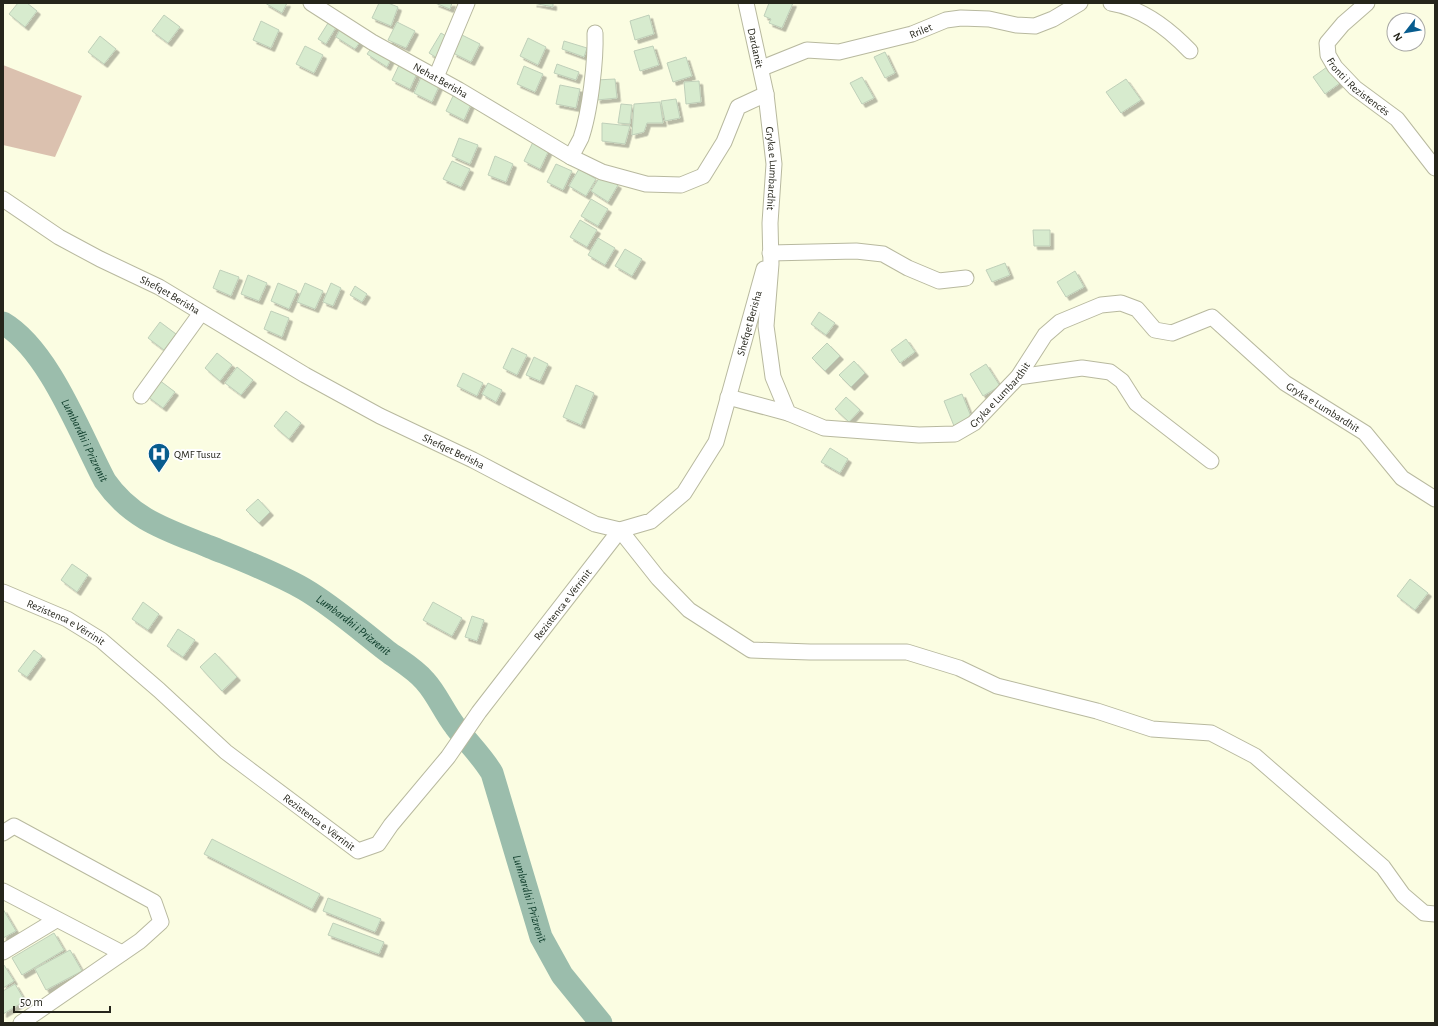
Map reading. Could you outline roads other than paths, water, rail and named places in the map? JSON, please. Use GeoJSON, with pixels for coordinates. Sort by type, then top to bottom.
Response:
{"type":"FeatureCollection","features":[{"type":"Feature","properties":{"kind":"street","name":"Nehat Berisha"},"geometry":{"type":"LineString","coordinates":[[312,3],[372,42],[436,77],[571,157],[602,172],[646,184],[681,185],[703,176],[724,142],[738,107],[766,94]]}},
{"type":"Feature","properties":{"kind":"street"},"geometry":{"type":"LineString","coordinates":[[436,77],[467,3]]}},
{"type":"Feature","properties":{"kind":"street","name":"Dardanët"},"geometry":{"type":"LineString","coordinates":[[746,3],[762,68],[766,94]]}},
{"type":"Feature","properties":{"kind":"street"},"geometry":{"type":"LineString","coordinates":[[1111,3],[1146,14],[1177,37],[1190,51]]}},
{"type":"Feature","properties":{"kind":"street","name":"Fronti i Rezistencës"},"geometry":{"type":"LineString","coordinates":[[1367,3],[1343,24],[1327,43],[1328,55],[1335,67],[1355,88],[1397,119],[1435,168]]}},
{"type":"Feature","properties":{"kind":"street","name":"Rrilet"},"geometry":{"type":"LineString","coordinates":[[762,68],[807,50],[839,52],[912,34],[946,20],[961,18],[989,19],[1016,25],[1035,26],[1053,19],[1070,5]]}},
{"type":"Feature","properties":{"kind":"street"},"geometry":{"type":"LineString","coordinates":[[571,157],[581,138],[587,110],[596,53],[594,33]]}},
{"type":"Feature","properties":{"kind":"street","name":"Gryka e Lumbardhit"},"geometry":{"type":"LineString","coordinates":[[766,94],[774,164],[766,326],[773,377],[788,413],[824,428],[920,435],[955,434],[974,423],[1018,377],[1045,335],[1060,322],[1101,305],[1121,303],[1137,309],[1155,330],[1172,333],[1212,317],[1285,383],[1365,433],[1402,478],[1435,499]]}},
{"type":"Feature","properties":{"kind":"street","name":"Shefqet Berisha"},"geometry":{"type":"LineString","coordinates":[[3,199],[59,237],[100,259],[159,287],[305,375],[380,416],[473,460],[595,524],[620,530],[652,521],[684,493],[716,442],[762,275],[770,253]]}},
{"type":"Feature","properties":{"kind":"street"},"geometry":{"type":"LineString","coordinates":[[770,253],[856,251],[883,254],[908,268],[939,281],[966,278]]}},
{"type":"Feature","properties":{"kind":"street"},"geometry":{"type":"LineString","coordinates":[[141,396],[201,313]]}},
{"type":"Feature","properties":{"kind":"street"},"geometry":{"type":"LineString","coordinates":[[1018,377],[1082,368],[1110,372],[1122,381],[1136,403],[1211,461]]}},
{"type":"Feature","properties":{"kind":"street"},"geometry":{"type":"LineString","coordinates":[[728,397],[788,413]]}},
{"type":"Feature","properties":{"kind":"street"},"geometry":{"type":"LineString","coordinates":[[620,530],[658,578],[688,610],[751,650],[810,652],[907,652],[958,668],[997,686],[1097,711],[1152,729],[1211,734],[1255,756],[1383,867],[1408,900],[1424,913],[1435,914]]}},
{"type":"Feature","properties":{"kind":"street","name":"Rezistenca e Vërrinit"},"geometry":{"type":"LineString","coordinates":[[3,592],[67,619],[101,640],[160,690],[226,752],[358,851],[378,844],[391,825],[448,757],[479,712],[620,530]]}},
{"type":"Feature","properties":{"kind":"street"},"geometry":{"type":"LineString","coordinates":[[3,833],[14,826],[154,902],[161,922],[122,953],[21,1023]]}},
{"type":"Feature","properties":{"kind":"street"},"geometry":{"type":"LineString","coordinates":[[3,891],[56,920],[122,953]]}},
{"type":"Feature","properties":{"kind":"street"},"geometry":{"type":"LineString","coordinates":[[3,952],[56,920]]}},
{"type":"Feature","properties":{"kind":"waterway","name":"Lumbardhi i Prizrenit"},"geometry":{"type":"LineString","coordinates":[[3,323],[20,336],[35,352],[49,372],[74,417],[105,481],[127,505],[139,515],[165,529],[258,566],[304,589],[336,611],[412,669],[425,681],[451,721],[492,773],[541,937],[562,975],[601,1023]]}},
{"type":"Feature","properties":{"kind":"place","name":"QMF Tusuz"},"geometry":{"type":"Point","coordinates":[159,474]}}]}
